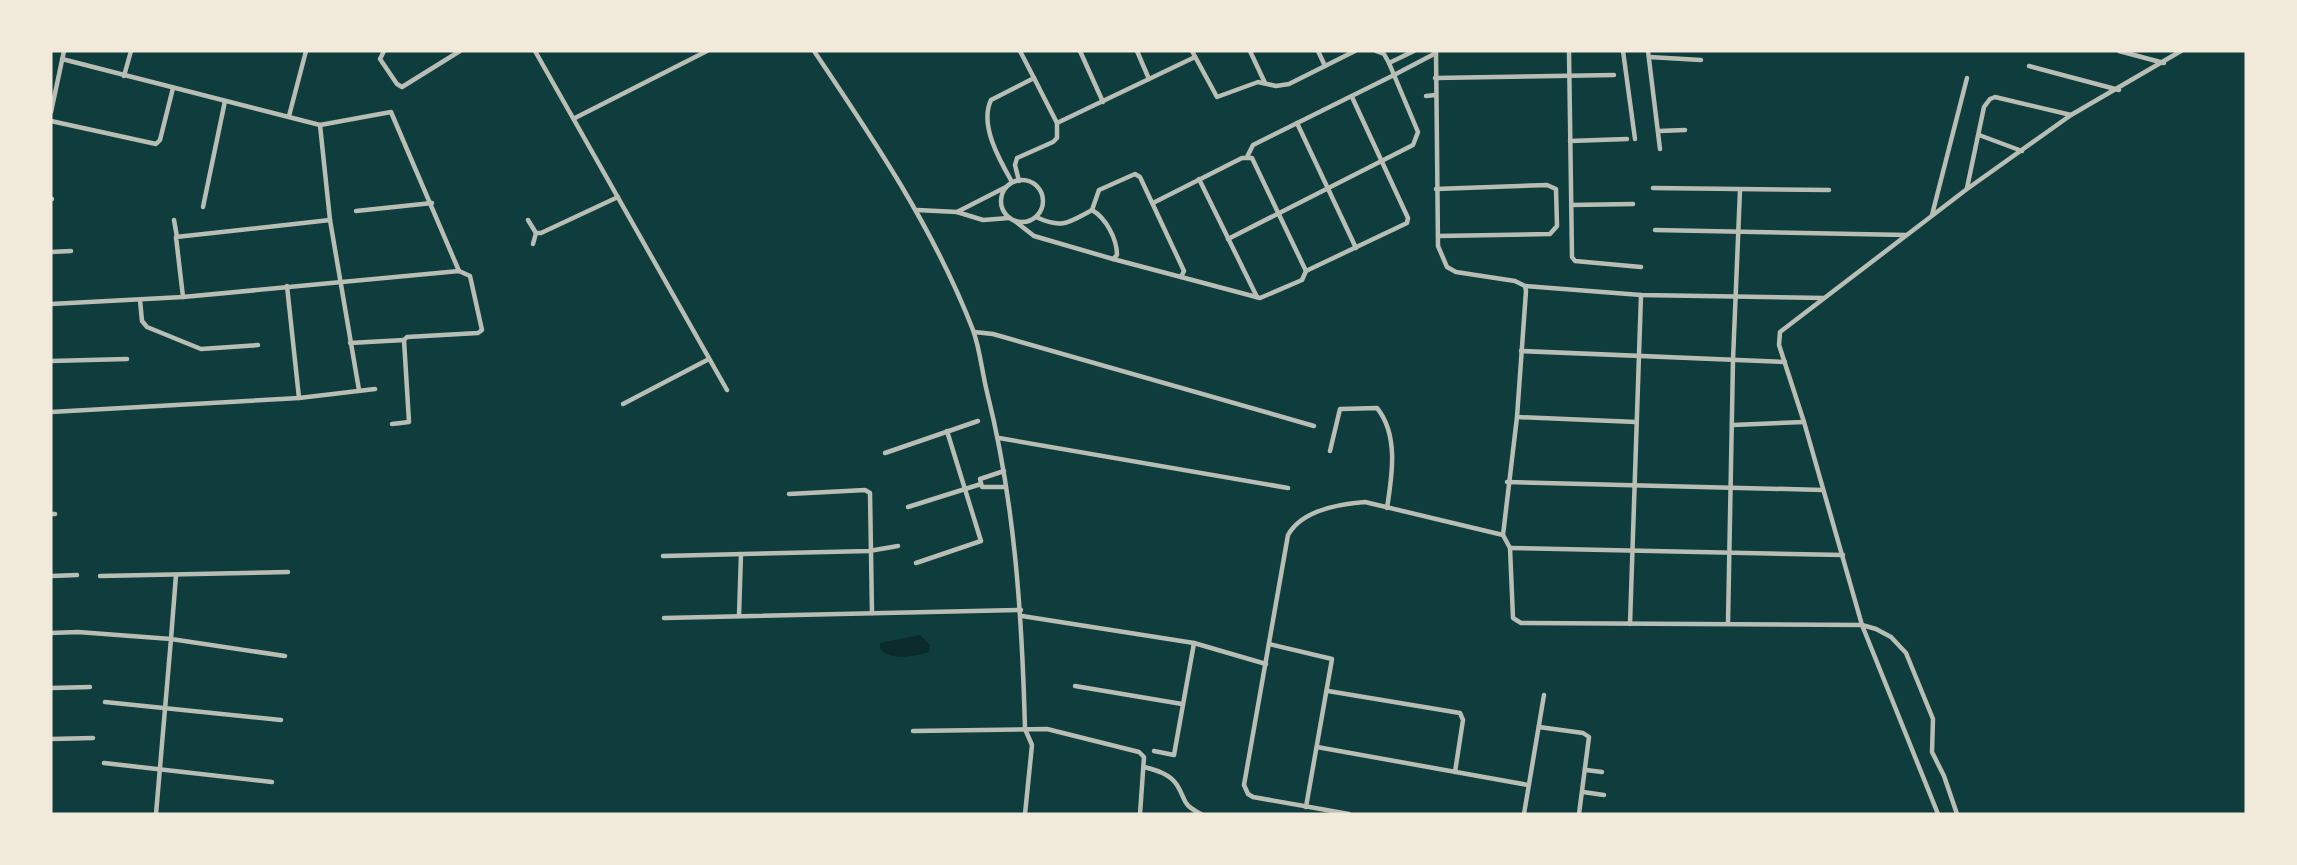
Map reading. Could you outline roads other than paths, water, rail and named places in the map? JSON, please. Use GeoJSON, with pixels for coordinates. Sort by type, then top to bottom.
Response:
{"type":"FeatureCollection","features":[{"type":"Feature","properties":{"kind":"street"},"geometry":{"type":"LineString","coordinates":[[51,112],[64,51]]}},
{"type":"Feature","properties":{"kind":"street"},"geometry":{"type":"LineString","coordinates":[[124,76],[131,51]]}},
{"type":"Feature","properties":{"kind":"street"},"geometry":{"type":"LineString","coordinates":[[289,116],[306,52],[299,51]]}},
{"type":"Feature","properties":{"kind":"street"},"geometry":{"type":"LineString","coordinates":[[384,51],[380,58],[397,84],[402,87],[460,51]]}},
{"type":"Feature","properties":{"kind":"street"},"geometry":{"type":"LineString","coordinates":[[535,51],[727,390]]}},
{"type":"Feature","properties":{"kind":"street"},"geometry":{"type":"LineString","coordinates":[[575,118],[707,51]]}},
{"type":"Feature","properties":{"kind":"street"},"geometry":{"type":"LineString","coordinates":[[814,51],[926,225],[974,332],[999,438],[1022,613],[1025,729],[1032,745],[1025,814]]}},
{"type":"Feature","properties":{"kind":"street"},"geometry":{"type":"LineString","coordinates":[[1019,181],[1015,165],[1017,158],[1057,138],[1057,123],[1020,51]]}},
{"type":"Feature","properties":{"kind":"street"},"geometry":{"type":"LineString","coordinates":[[1080,51],[1103,102]]}},
{"type":"Feature","properties":{"kind":"street"},"geometry":{"type":"LineString","coordinates":[[1137,51],[1149,79]]}},
{"type":"Feature","properties":{"kind":"street"},"geometry":{"type":"LineString","coordinates":[[1192,51],[1217,97],[1258,82],[1276,86],[1289,84],[1355,51]]}},
{"type":"Feature","properties":{"kind":"street"},"geometry":{"type":"LineString","coordinates":[[1250,51],[1265,83]]}},
{"type":"Feature","properties":{"kind":"street"},"geometry":{"type":"LineString","coordinates":[[1318,51],[1325,66]]}},
{"type":"Feature","properties":{"kind":"street"},"geometry":{"type":"LineString","coordinates":[[1228,239],[1413,145],[1418,132],[1389,63],[1384,54],[1376,51]]}},
{"type":"Feature","properties":{"kind":"street"},"geometry":{"type":"LineString","coordinates":[[1389,63],[1414,51]]}},
{"type":"Feature","properties":{"kind":"street"},"geometry":{"type":"LineString","coordinates":[[1569,51],[1573,260],[1641,267]]}},
{"type":"Feature","properties":{"kind":"street"},"geometry":{"type":"LineString","coordinates":[[1623,51],[1635,139]]}},
{"type":"Feature","properties":{"kind":"street"},"geometry":{"type":"LineString","coordinates":[[2120,51],[2164,63]]}},
{"type":"Feature","properties":{"kind":"street"},"geometry":{"type":"LineString","coordinates":[[1938,814],[1862,625],[1804,422],[1779,345],[1780,332],[1784,326],[1966,189],[2071,116],[2119,90],[2181,51]]}},
{"type":"Feature","properties":{"kind":"street"},"geometry":{"type":"LineString","coordinates":[[1153,203],[1247,157],[1253,145],[1352,97],[1436,52]]}},
{"type":"Feature","properties":{"kind":"street"},"geometry":{"type":"LineString","coordinates":[[1436,52],[1438,236],[1443,259],[1448,267],[1456,272],[1515,281],[1525,286],[1641,294],[1824,298]]}},
{"type":"Feature","properties":{"kind":"street"},"geometry":{"type":"LineString","coordinates":[[1660,149],[1649,54],[1701,60]]}},
{"type":"Feature","properties":{"kind":"street"},"geometry":{"type":"LineString","coordinates":[[1057,123],[1195,57]]}},
{"type":"Feature","properties":{"kind":"street"},"geometry":{"type":"LineString","coordinates":[[62,59],[320,125],[391,112],[432,203],[459,271]]}},
{"type":"Feature","properties":{"kind":"street"},"geometry":{"type":"LineString","coordinates":[[2029,66],[2119,90]]}},
{"type":"Feature","properties":{"kind":"street"},"geometry":{"type":"LineString","coordinates":[[1435,78],[1614,75]]}},
{"type":"Feature","properties":{"kind":"street"},"geometry":{"type":"LineString","coordinates":[[1012,182],[994,144],[987,115],[988,106],[991,100],[1034,78]]}},
{"type":"Feature","properties":{"kind":"street"},"geometry":{"type":"LineString","coordinates":[[1932,216],[1967,78]]}},
{"type":"Feature","properties":{"kind":"street"},"geometry":{"type":"LineString","coordinates":[[51,121],[156,144],[160,140],[173,88]]}},
{"type":"Feature","properties":{"kind":"street"},"geometry":{"type":"LineString","coordinates":[[1426,96],[1435,95]]}},
{"type":"Feature","properties":{"kind":"street"},"geometry":{"type":"LineString","coordinates":[[1006,187],[1001,200],[1004,213],[1034,236],[1257,297],[1266,297],[1302,280],[1306,271],[1407,224],[1408,218],[1352,97]]}},
{"type":"Feature","properties":{"kind":"street"},"geometry":{"type":"LineString","coordinates":[[1966,189],[1984,107],[1989,99],[1995,98],[2071,116]]}},
{"type":"Feature","properties":{"kind":"street"},"geometry":{"type":"LineString","coordinates":[[203,207],[225,100]]}},
{"type":"Feature","properties":{"kind":"street"},"geometry":{"type":"LineString","coordinates":[[1298,123],[1356,248]]}},
{"type":"Feature","properties":{"kind":"street"},"geometry":{"type":"LineString","coordinates":[[320,125],[330,220],[359,390]]}},
{"type":"Feature","properties":{"kind":"street"},"geometry":{"type":"LineString","coordinates":[[1659,131],[1685,130]]}},
{"type":"Feature","properties":{"kind":"street"},"geometry":{"type":"LineString","coordinates":[[1979,135],[2022,151]]}},
{"type":"Feature","properties":{"kind":"street"},"geometry":{"type":"LineString","coordinates":[[1570,141],[1627,139]]}},
{"type":"Feature","properties":{"kind":"street"},"geometry":{"type":"LineString","coordinates":[[1247,157],[1252,158],[1306,271]]}},
{"type":"Feature","properties":{"kind":"street"},"geometry":{"type":"LineString","coordinates":[[1036,217],[1064,225],[1092,210],[1099,190],[1131,174],[1140,177],[1184,268],[1181,277]]}},
{"type":"Feature","properties":{"kind":"street"},"geometry":{"type":"LineString","coordinates":[[1199,179],[1257,297]]}},
{"type":"Feature","properties":{"kind":"street"},"geometry":{"type":"LineString","coordinates":[[957,212],[1012,182],[1032,183],[1042,193],[1042,207],[1036,217],[1028,222],[1015,221]]}},
{"type":"Feature","properties":{"kind":"street"},"geometry":{"type":"LineString","coordinates":[[1436,189],[1547,184],[1556,189],[1557,226],[1550,234],[1438,236]]}},
{"type":"Feature","properties":{"kind":"street"},"geometry":{"type":"LineString","coordinates":[[1653,188],[1829,190]]}},
{"type":"Feature","properties":{"kind":"street"},"geometry":{"type":"LineString","coordinates":[[1728,623],[1733,360],[1740,190]]}},
{"type":"Feature","properties":{"kind":"street"},"geometry":{"type":"LineString","coordinates":[[536,233],[618,197]]}},
{"type":"Feature","properties":{"kind":"street"},"geometry":{"type":"LineString","coordinates":[[356,212],[432,203]]}},
{"type":"Feature","properties":{"kind":"street"},"geometry":{"type":"LineString","coordinates":[[1571,205],[1633,204]]}},
{"type":"Feature","properties":{"kind":"street"},"geometry":{"type":"LineString","coordinates":[[916,210],[957,212],[982,220],[1009,218]]}},
{"type":"Feature","properties":{"kind":"street"},"geometry":{"type":"LineString","coordinates":[[1092,210],[1107,224],[1117,252],[1113,259]]}},
{"type":"Feature","properties":{"kind":"street"},"geometry":{"type":"LineString","coordinates":[[174,220],[183,297]]}},
{"type":"Feature","properties":{"kind":"street"},"geometry":{"type":"LineString","coordinates":[[177,237],[330,220]]}},
{"type":"Feature","properties":{"kind":"street"},"geometry":{"type":"LineString","coordinates":[[528,220],[536,233],[533,244]]}},
{"type":"Feature","properties":{"kind":"street"},"geometry":{"type":"LineString","coordinates":[[1654,230],[1906,235]]}},
{"type":"Feature","properties":{"kind":"street"},"geometry":{"type":"LineString","coordinates":[[51,252],[71,251]]}},
{"type":"Feature","properties":{"kind":"street"},"geometry":{"type":"LineString","coordinates":[[51,304],[183,297],[459,271],[470,276],[482,330],[478,333],[351,343]]}},
{"type":"Feature","properties":{"kind":"street"},"geometry":{"type":"LineString","coordinates":[[287,286],[299,398]]}},
{"type":"Feature","properties":{"kind":"street"},"geometry":{"type":"LineString","coordinates":[[1525,286],[1517,417],[1507,482],[1503,535],[1510,548],[1511,609],[1516,621],[1862,625],[1876,629],[1891,638],[1906,653],[1933,719],[1932,752],[1944,776],[1957,814]]}},
{"type":"Feature","properties":{"kind":"street"},"geometry":{"type":"LineString","coordinates":[[1630,624],[1637,485],[1636,422],[1641,294]]}},
{"type":"Feature","properties":{"kind":"street"},"geometry":{"type":"LineString","coordinates":[[140,300],[142,321],[147,327],[201,350],[258,345]]}},
{"type":"Feature","properties":{"kind":"street"},"geometry":{"type":"LineString","coordinates":[[974,332],[993,334],[1314,426]]}},
{"type":"Feature","properties":{"kind":"street"},"geometry":{"type":"LineString","coordinates":[[392,424],[409,422],[404,340]]}},
{"type":"Feature","properties":{"kind":"street"},"geometry":{"type":"LineString","coordinates":[[1521,351],[1785,362]]}},
{"type":"Feature","properties":{"kind":"street"},"geometry":{"type":"LineString","coordinates":[[51,361],[127,359]]}},
{"type":"Feature","properties":{"kind":"street"},"geometry":{"type":"LineString","coordinates":[[623,404],[709,359]]}},
{"type":"Feature","properties":{"kind":"street"},"geometry":{"type":"LineString","coordinates":[[51,412],[299,398],[375,389]]}},
{"type":"Feature","properties":{"kind":"street"},"geometry":{"type":"LineString","coordinates":[[1330,452],[1340,409],[1377,408],[1383,417],[1392,457],[1386,508]]}},
{"type":"Feature","properties":{"kind":"street"},"geometry":{"type":"LineString","coordinates":[[1517,417],[1636,422]]}},
{"type":"Feature","properties":{"kind":"street"},"geometry":{"type":"LineString","coordinates":[[885,453],[978,421]]}},
{"type":"Feature","properties":{"kind":"street"},"geometry":{"type":"LineString","coordinates":[[1733,425],[1804,422]]}},
{"type":"Feature","properties":{"kind":"street"},"geometry":{"type":"LineString","coordinates":[[916,563],[981,541],[946,431]]}},
{"type":"Feature","properties":{"kind":"street"},"geometry":{"type":"LineString","coordinates":[[999,438],[1288,488]]}},
{"type":"Feature","properties":{"kind":"street"},"geometry":{"type":"LineString","coordinates":[[981,484],[980,479],[1004,471]]}},
{"type":"Feature","properties":{"kind":"street"},"geometry":{"type":"LineString","coordinates":[[1507,482],[1823,490]]}},
{"type":"Feature","properties":{"kind":"street"},"geometry":{"type":"LineString","coordinates":[[908,507],[981,484]]}},
{"type":"Feature","properties":{"kind":"street"},"geometry":{"type":"LineString","coordinates":[[981,484],[982,487],[1006,487]]}},
{"type":"Feature","properties":{"kind":"street"},"geometry":{"type":"LineString","coordinates":[[789,494],[868,490],[870,493],[869,551],[872,613]]}},
{"type":"Feature","properties":{"kind":"street"},"geometry":{"type":"LineString","coordinates":[[1349,814],[1253,797],[1248,794],[1244,785],[1288,535],[1295,523],[1342,504],[1365,502],[1503,535]]}},
{"type":"Feature","properties":{"kind":"street"},"geometry":{"type":"LineString","coordinates":[[663,556],[869,551],[898,546]]}},
{"type":"Feature","properties":{"kind":"street"},"geometry":{"type":"LineString","coordinates":[[1510,548],[1843,555]]}},
{"type":"Feature","properties":{"kind":"street"},"geometry":{"type":"LineString","coordinates":[[739,616],[741,555]]}},
{"type":"Feature","properties":{"kind":"street"},"geometry":{"type":"LineString","coordinates":[[100,576],[288,572]]}},
{"type":"Feature","properties":{"kind":"street"},"geometry":{"type":"LineString","coordinates":[[51,576],[77,575]]}},
{"type":"Feature","properties":{"kind":"street"},"geometry":{"type":"LineString","coordinates":[[156,814],[176,575]]}},
{"type":"Feature","properties":{"kind":"street"},"geometry":{"type":"LineString","coordinates":[[664,618],[872,613],[1022,613],[1194,643],[1266,664]]}},
{"type":"Feature","properties":{"kind":"street"},"geometry":{"type":"LineString","coordinates":[[51,633],[171,639],[285,656]]}},
{"type":"Feature","properties":{"kind":"street"},"geometry":{"type":"LineString","coordinates":[[1154,751],[1174,755],[1194,643]]}},
{"type":"Feature","properties":{"kind":"street"},"geometry":{"type":"LineString","coordinates":[[1269,644],[1332,659],[1328,691],[1305,807]]}},
{"type":"Feature","properties":{"kind":"street"},"geometry":{"type":"LineString","coordinates":[[1075,686],[1182,704]]}},
{"type":"Feature","properties":{"kind":"street"},"geometry":{"type":"LineString","coordinates":[[51,688],[90,687]]}},
{"type":"Feature","properties":{"kind":"street"},"geometry":{"type":"LineString","coordinates":[[1328,691],[1460,713],[1463,720],[1455,772]]}},
{"type":"Feature","properties":{"kind":"street"},"geometry":{"type":"LineString","coordinates":[[1524,814],[1544,695]]}},
{"type":"Feature","properties":{"kind":"street"},"geometry":{"type":"LineString","coordinates":[[105,702],[281,720]]}},
{"type":"Feature","properties":{"kind":"street"},"geometry":{"type":"LineString","coordinates":[[1539,727],[1587,735],[1590,742],[1579,814]]}},
{"type":"Feature","properties":{"kind":"street"},"geometry":{"type":"LineString","coordinates":[[913,731],[1047,729],[1139,752],[1144,757],[1140,814]]}},
{"type":"Feature","properties":{"kind":"street"},"geometry":{"type":"LineString","coordinates":[[51,739],[93,738]]}},
{"type":"Feature","properties":{"kind":"street"},"geometry":{"type":"LineString","coordinates":[[1317,747],[1528,784]]}},
{"type":"Feature","properties":{"kind":"street"},"geometry":{"type":"LineString","coordinates":[[104,763],[272,782]]}},
{"type":"Feature","properties":{"kind":"street"},"geometry":{"type":"LineString","coordinates":[[1144,767],[1169,776],[1179,788],[1186,804],[1201,814]]}},
{"type":"Feature","properties":{"kind":"street"},"geometry":{"type":"LineString","coordinates":[[1586,770],[1602,772]]}},
{"type":"Feature","properties":{"kind":"street"},"geometry":{"type":"LineString","coordinates":[[1583,792],[1604,795]]}},
{"type":"Feature","properties":{"kind":"water"},"geometry":{"type":"Polygon","coordinates":[[[920,635],[930,645],[929,652],[896,656],[880,648],[880,643],[920,635]]]}}]}
